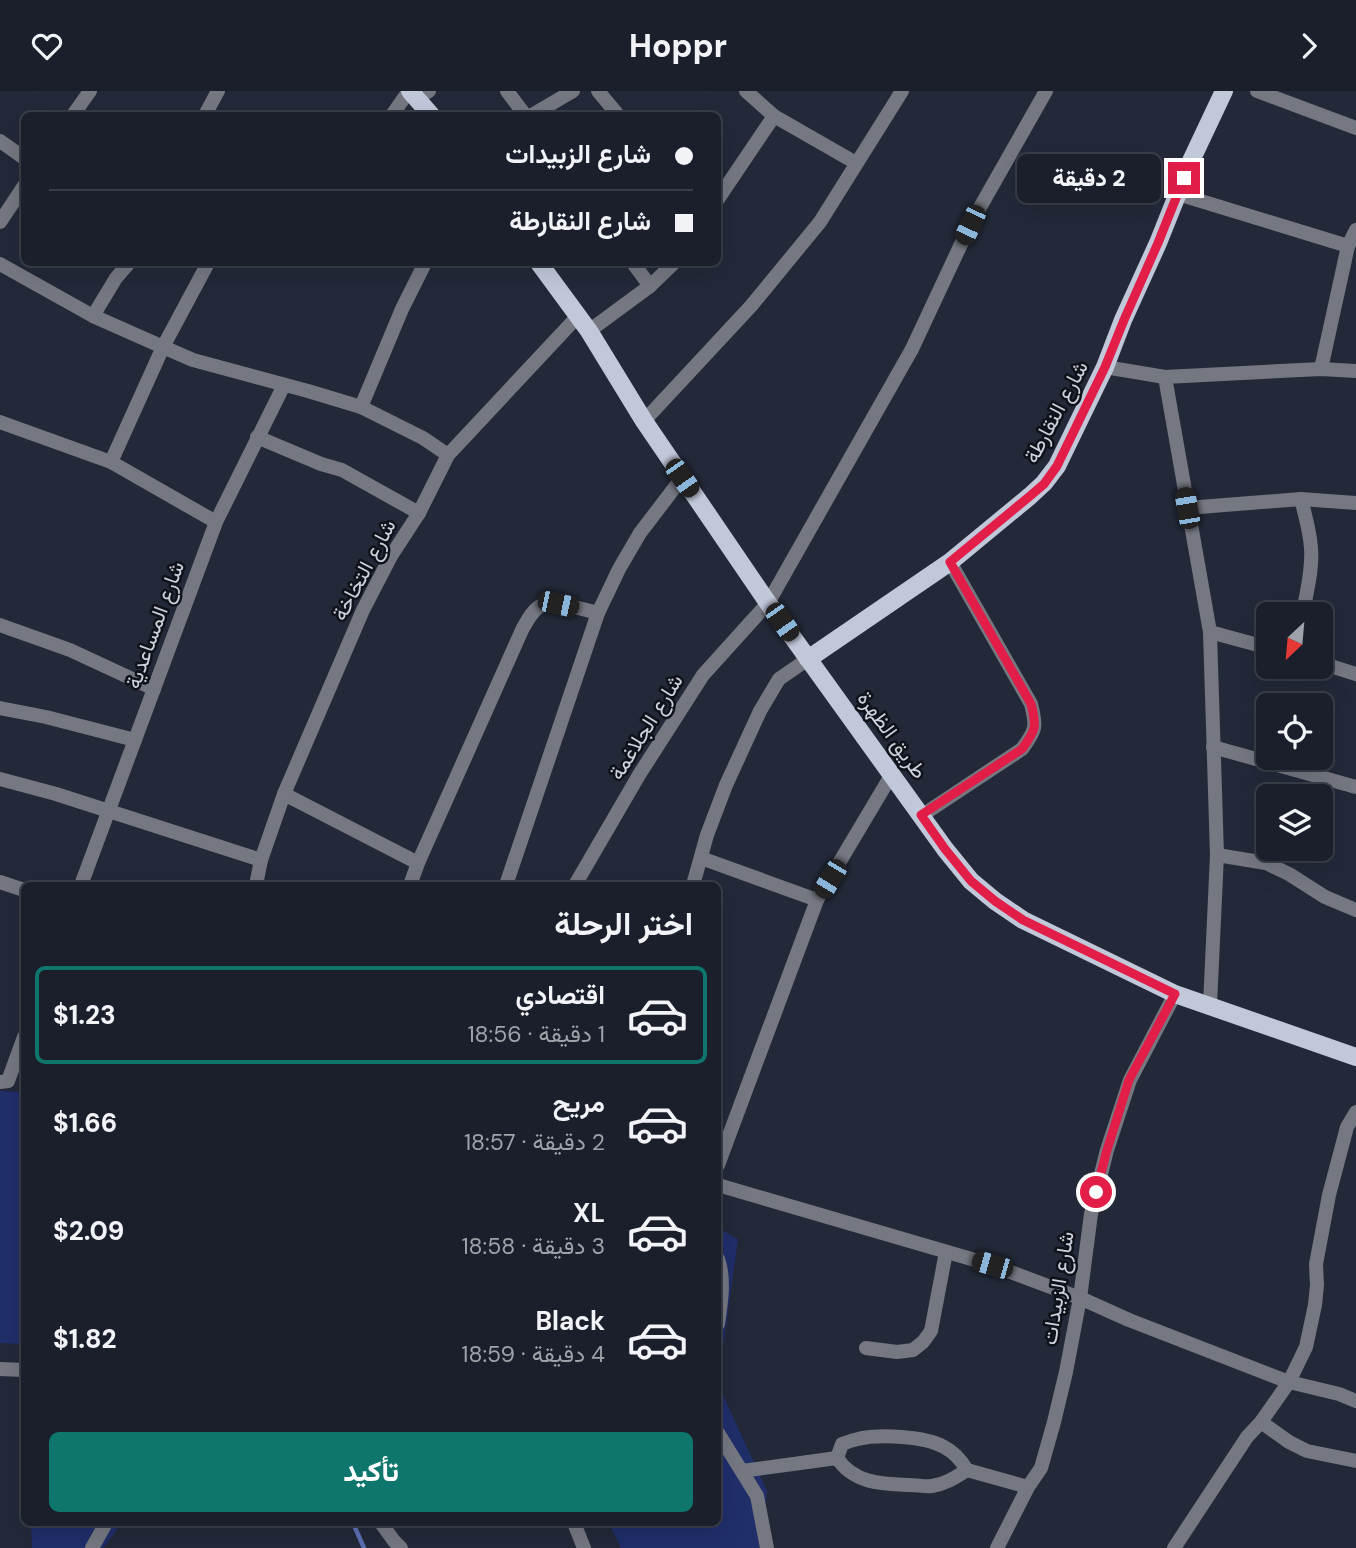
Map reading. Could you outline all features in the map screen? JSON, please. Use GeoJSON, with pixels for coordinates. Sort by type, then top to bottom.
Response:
{"type":"FeatureCollection","features":[{"type":"Feature","properties":{"kind":"main road","name":"شارع النقارطة"},"geometry":{"type":"LineString","coordinates":[[808,659],[950,562],[1044,484],[1057,466],[1105,367],[1224,91]]}},
{"type":"Feature","properties":{"kind":"main road"},"geometry":{"type":"LineString","coordinates":[[416,93],[428,112]]}},
{"type":"Feature","properties":{"kind":"main road","name":"طريق الظهرة"},"geometry":{"type":"LineString","coordinates":[[540,266],[589,331],[644,421],[768,603],[945,849],[971,881],[1023,920],[1175,994],[1356,1057]]}},
{"type":"Feature","properties":{"kind":"street"},"geometry":{"type":"LineString","coordinates":[[75,112],[90,91]]}},
{"type":"Feature","properties":{"kind":"street"},"geometry":{"type":"LineString","coordinates":[[207,112],[219,91]]}},
{"type":"Feature","properties":{"kind":"street"},"geometry":{"type":"LineString","coordinates":[[507,91],[523,112]]}},
{"type":"Feature","properties":{"kind":"street"},"geometry":{"type":"LineString","coordinates":[[537,112],[573,91]]}},
{"type":"Feature","properties":{"kind":"street"},"geometry":{"type":"LineString","coordinates":[[598,91],[616,112]]}},
{"type":"Feature","properties":{"kind":"street"},"geometry":{"type":"LineString","coordinates":[[746,91],[774,116],[856,163]]}},
{"type":"Feature","properties":{"kind":"street"},"geometry":{"type":"LineString","coordinates":[[644,421],[790,261],[820,222],[902,91]]}},
{"type":"Feature","properties":{"kind":"street","name":"شارع الجلاغمة"},"geometry":{"type":"LineString","coordinates":[[577,882],[639,775],[703,675],[768,603],[912,349],[970,225],[1046,91]]}},
{"type":"Feature","properties":{"kind":"street"},"geometry":{"type":"LineString","coordinates":[[1257,91],[1356,128]]}},
{"type":"Feature","properties":{"kind":"street"},"geometry":{"type":"LineString","coordinates":[[394,112],[416,93]]}},
{"type":"Feature","properties":{"kind":"street"},"geometry":{"type":"LineString","coordinates":[[721,194],[774,116]]}},
{"type":"Feature","properties":{"kind":"street"},"geometry":{"type":"LineString","coordinates":[[0,141],[21,156]]}},
{"type":"Feature","properties":{"kind":"street"},"geometry":{"type":"LineString","coordinates":[[0,222],[21,190]]}},
{"type":"Feature","properties":{"kind":"street"},"geometry":{"type":"LineString","coordinates":[[1178,194],[1348,246]]}},
{"type":"Feature","properties":{"kind":"street"},"geometry":{"type":"LineString","coordinates":[[1321,369],[1348,246],[1356,230]]}},
{"type":"Feature","properties":{"kind":"street"},"geometry":{"type":"LineString","coordinates":[[0,264],[93,316],[193,360],[361,407],[423,437],[447,455]]}},
{"type":"Feature","properties":{"kind":"street"},"geometry":{"type":"LineString","coordinates":[[93,316],[127,266]]}},
{"type":"Feature","properties":{"kind":"street"},"geometry":{"type":"LineString","coordinates":[[111,462],[163,347],[206,266]]}},
{"type":"Feature","properties":{"kind":"street"},"geometry":{"type":"LineString","coordinates":[[361,407],[402,309],[424,266]]}},
{"type":"Feature","properties":{"kind":"street"},"geometry":{"type":"LineString","coordinates":[[635,266],[650,286]]}},
{"type":"Feature","properties":{"kind":"street"},"geometry":{"type":"LineString","coordinates":[[589,331],[650,286],[671,266]]}},
{"type":"Feature","properties":{"kind":"street","name":"شارع التخاخة"},"geometry":{"type":"LineString","coordinates":[[257,882],[261,860],[284,794],[363,610],[391,556],[419,513],[447,455],[578,316]]}},
{"type":"Feature","properties":{"kind":"street"},"geometry":{"type":"LineString","coordinates":[[1105,367],[1165,377],[1321,369],[1356,371]]}},
{"type":"Feature","properties":{"kind":"street"},"geometry":{"type":"LineString","coordinates":[[1165,377],[1210,632],[1217,855],[1210,1005]]}},
{"type":"Feature","properties":{"kind":"street","name":"شارع المساعدية"},"geometry":{"type":"LineString","coordinates":[[82,882],[216,522],[284,385]]}},
{"type":"Feature","properties":{"kind":"street"},"geometry":{"type":"LineString","coordinates":[[0,422],[111,462],[216,522]]}},
{"type":"Feature","properties":{"kind":"street"},"geometry":{"type":"LineString","coordinates":[[257,436],[321,464],[342,470],[419,513]]}},
{"type":"Feature","properties":{"kind":"street"},"geometry":{"type":"LineString","coordinates":[[507,882],[598,613],[640,533],[682,478]]}},
{"type":"Feature","properties":{"kind":"street"},"geometry":{"type":"LineString","coordinates":[[1187,508],[1301,499],[1356,503]]}},
{"type":"Feature","properties":{"kind":"street"},"geometry":{"type":"LineString","coordinates":[[1301,499],[1311,549],[1305,602]]}},
{"type":"Feature","properties":{"kind":"street"},"geometry":{"type":"LineString","coordinates":[[921,815],[1022,749],[1033,734],[1035,721],[1031,704],[950,562]]}},
{"type":"Feature","properties":{"kind":"street"},"geometry":{"type":"LineString","coordinates":[[412,882],[522,629],[532,613],[542,605],[558,604],[598,613]]}},
{"type":"Feature","properties":{"kind":"street"},"geometry":{"type":"LineString","coordinates":[[0,625],[70,650],[154,689]]}},
{"type":"Feature","properties":{"kind":"street"},"geometry":{"type":"LineString","coordinates":[[1210,632],[1256,645]]}},
{"type":"Feature","properties":{"kind":"street"},"geometry":{"type":"LineString","coordinates":[[694,882],[707,835],[726,785],[760,711],[779,679],[808,659]]}},
{"type":"Feature","properties":{"kind":"street"},"geometry":{"type":"LineString","coordinates":[[1334,667],[1356,674]]}},
{"type":"Feature","properties":{"kind":"street"},"geometry":{"type":"LineString","coordinates":[[0,708],[135,740]]}},
{"type":"Feature","properties":{"kind":"street"},"geometry":{"type":"LineString","coordinates":[[1213,747],[1356,787]]}},
{"type":"Feature","properties":{"kind":"street"},"geometry":{"type":"LineString","coordinates":[[721,1157],[817,900],[892,774]]}},
{"type":"Feature","properties":{"kind":"street"},"geometry":{"type":"LineString","coordinates":[[0,779],[56,794],[261,860]]}},
{"type":"Feature","properties":{"kind":"street"},"geometry":{"type":"LineString","coordinates":[[284,794],[418,863]]}},
{"type":"Feature","properties":{"kind":"street"},"geometry":{"type":"LineString","coordinates":[[1217,855],[1266,863],[1325,897],[1356,910]]}},
{"type":"Feature","properties":{"kind":"street"},"geometry":{"type":"LineString","coordinates":[[701,858],[817,900]]}},
{"type":"Feature","properties":{"kind":"street"},"geometry":{"type":"LineString","coordinates":[[0,882],[21,889]]}},
{"type":"Feature","properties":{"kind":"street","name":"شارع الزبيدات"},"geometry":{"type":"LineString","coordinates":[[997,1548],[1028,1487],[1041,1468],[1054,1422],[1080,1298],[1091,1214],[1129,1080],[1175,994]]}},
{"type":"Feature","properties":{"kind":"street"},"geometry":{"type":"LineString","coordinates":[[4,1082],[19,1071]]}},
{"type":"Feature","properties":{"kind":"street"},"geometry":{"type":"LineString","coordinates":[[1174,1548],[1247,1437],[1289,1382],[1306,1347],[1328,1195],[1347,1127],[1356,1112]]}},
{"type":"Feature","properties":{"kind":"street"},"geometry":{"type":"LineString","coordinates":[[721,1186],[992,1265],[1289,1382],[1356,1401]]}},
{"type":"Feature","properties":{"kind":"street"},"geometry":{"type":"LineString","coordinates":[[866,1348],[897,1352],[913,1350],[923,1342],[932,1331],[946,1252]]}},
{"type":"Feature","properties":{"kind":"street"},"geometry":{"type":"LineString","coordinates":[[721,1274],[721,1294]]}},
{"type":"Feature","properties":{"kind":"street"},"geometry":{"type":"LineString","coordinates":[[0,1369],[21,1370]]}},
{"type":"Feature","properties":{"kind":"street"},"geometry":{"type":"LineString","coordinates":[[1261,1422],[1307,1451],[1356,1461]]}},
{"type":"Feature","properties":{"kind":"street"},"geometry":{"type":"LineString","coordinates":[[721,1438],[757,1496],[767,1548]]}},
{"type":"Feature","properties":{"kind":"street"},"geometry":{"type":"LineString","coordinates":[[837,1458],[842,1444],[857,1439],[912,1438],[946,1447],[960,1458],[967,1470],[1028,1487]]}},
{"type":"Feature","properties":{"kind":"street"},"geometry":{"type":"LineString","coordinates":[[837,1458],[843,1468],[854,1476],[880,1483],[932,1486],[953,1480],[967,1470]]}},
{"type":"Feature","properties":{"kind":"street"},"geometry":{"type":"LineString","coordinates":[[742,1471],[837,1458]]}},
{"type":"Feature","properties":{"kind":"street"},"geometry":{"type":"LineString","coordinates":[[92,1548],[104,1526]]}},
{"type":"Feature","properties":{"kind":"street"},"geometry":{"type":"LineString","coordinates":[[383,1526],[401,1548]]}},
{"type":"Feature","properties":{"kind":"street"},"geometry":{"type":"LineString","coordinates":[[575,1526],[584,1548]]}},
{"type":"Feature","properties":{"kind":"shaded area"},"geometry":{"type":"Polygon","coordinates":[[[0,1091],[21,1092],[21,1344],[0,1343],[0,1091]]]}},
{"type":"Feature","properties":{"kind":"shaded area"},"geometry":{"type":"Polygon","coordinates":[[[721,1230],[738,1239],[721,1362],[721,1230]]]}},
{"type":"Feature","properties":{"kind":"shaded area"},"geometry":{"type":"Polygon","coordinates":[[[721,1391],[767,1491],[759,1548],[621,1548],[610,1526],[721,1526],[721,1391]]]}},
{"type":"Feature","properties":{"kind":"shaded area"},"geometry":{"type":"Polygon","coordinates":[[[31,1526],[117,1526],[103,1548],[32,1548],[31,1526]]]}},
{"type":"Feature","properties":{"kind":"waterway"},"geometry":{"type":"LineString","coordinates":[[354,1526],[364,1548]]}},
{"type":"Feature","properties":{"kind":"route"},"geometry":{"type":"LineString","coordinates":[[1096,1192],[1129,1080],[1175,994],[1023,920],[995,901],[971,881],[921,815],[1022,749],[1033,734],[1035,721],[1031,704],[950,562],[1044,484],[1057,466],[1105,367],[1184,178]]}}]}
